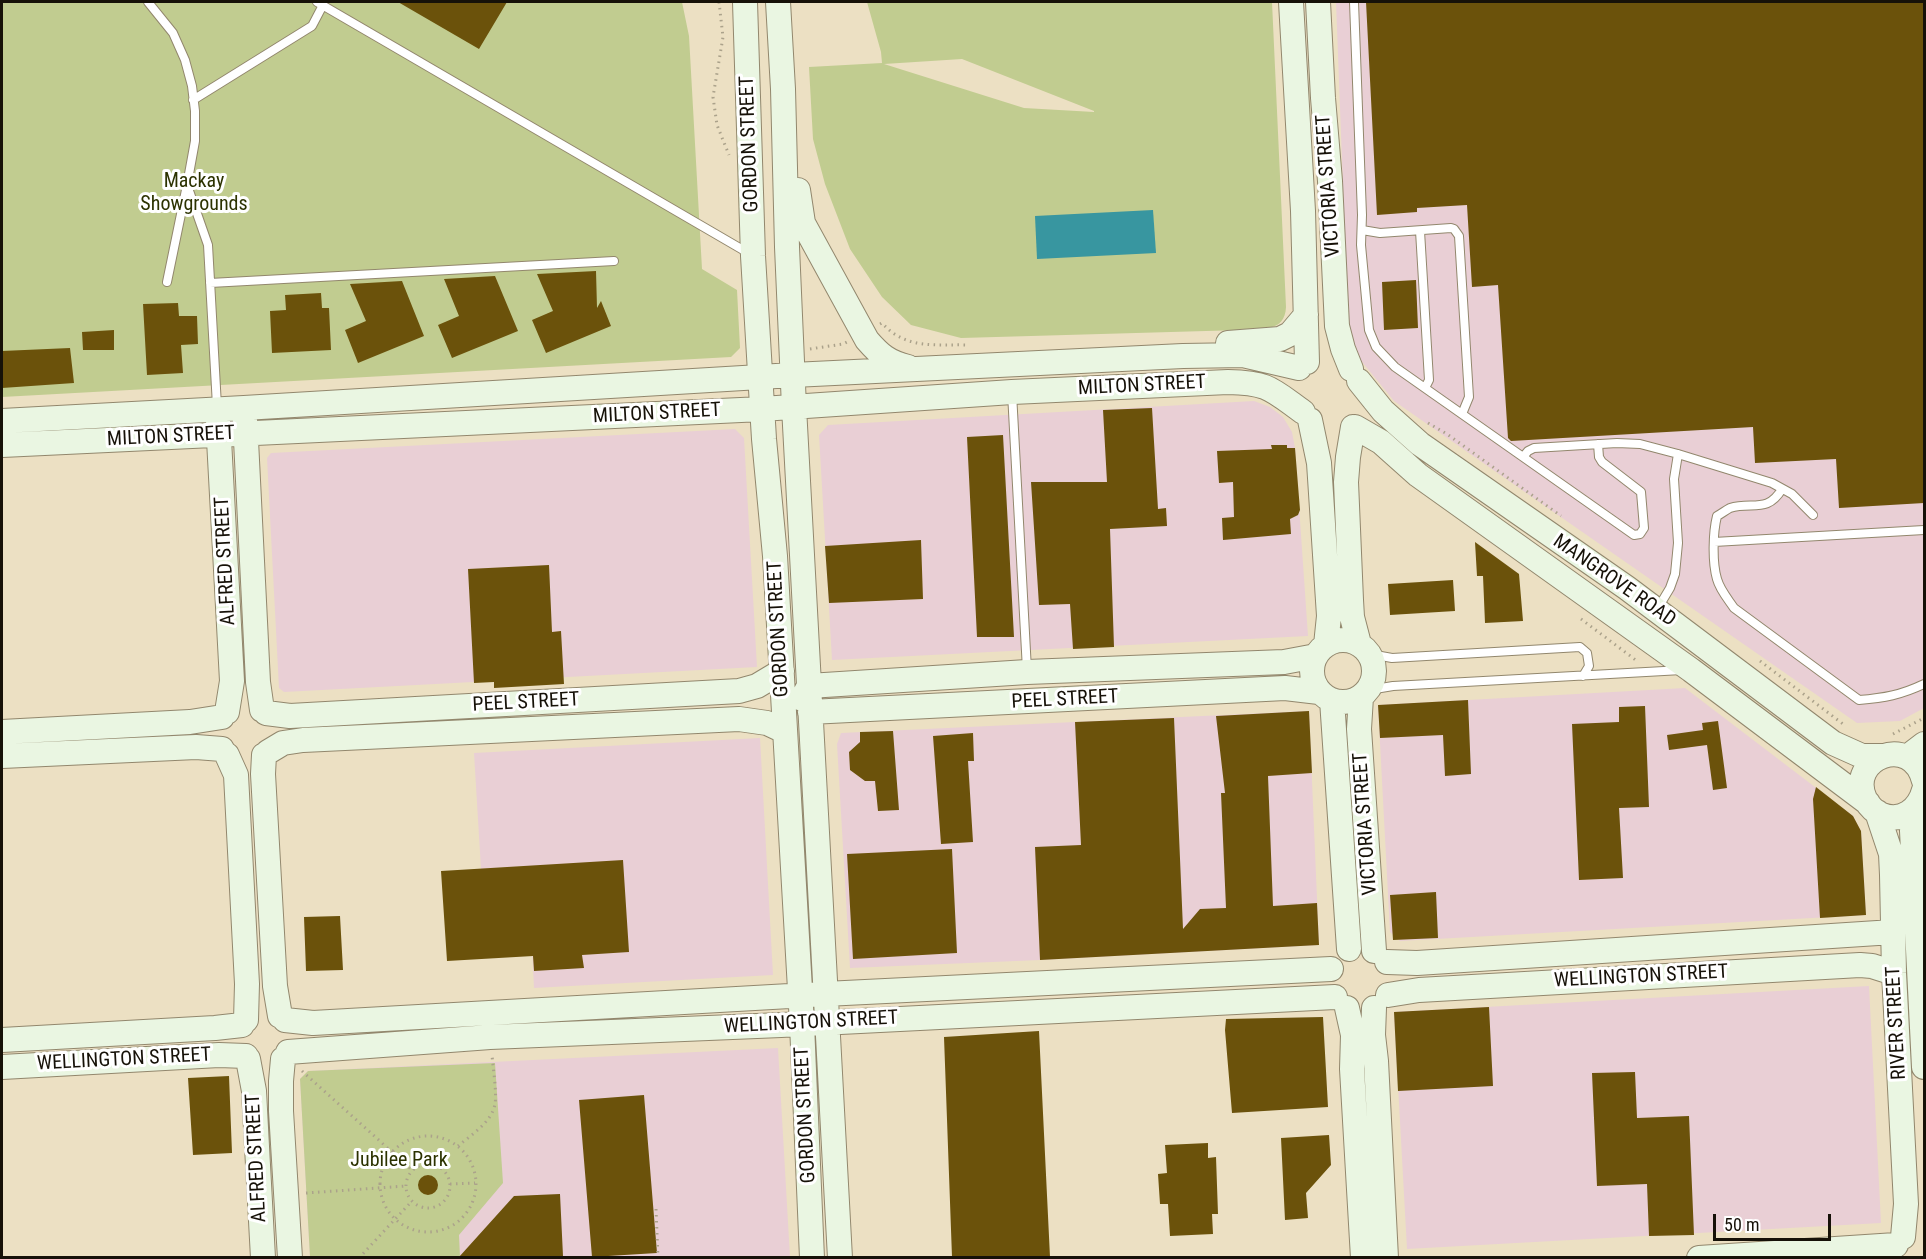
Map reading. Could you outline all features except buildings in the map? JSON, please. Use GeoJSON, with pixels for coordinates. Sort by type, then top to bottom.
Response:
{"type":"FeatureCollection","features":[{"type":"Feature","properties":{"kind":"street","name":"GORDON STREET"},"geometry":{"type":"LineString","coordinates":[[745,2],[753,256],[762,409],[776,556],[802,1024],[812,1257]]}},
{"type":"Feature","properties":{"kind":"street","name":"GORDON STREET"},"geometry":{"type":"LineString","coordinates":[[778,2],[794,407],[840,1257]]}},
{"type":"Feature","properties":{"kind":"street","name":"VICTORIA STREET"},"geometry":{"type":"LineString","coordinates":[[1291,2],[1303,212],[1306,315],[1303,365]]}},
{"type":"Feature","properties":{"kind":"street","name":"VICTORIA STREET"},"geometry":{"type":"LineString","coordinates":[[1318,2],[1337,326],[1343,349],[1355,375]]}},
{"type":"Feature","properties":{"kind":"street"},"geometry":{"type":"LineString","coordinates":[[783,89],[803,222],[867,340],[892,363],[918,369]]}},
{"type":"Feature","properties":{"kind":"street"},"geometry":{"type":"LineString","coordinates":[[1155,357],[1202,344],[1280,339],[1290,334],[1306,315]]}},
{"type":"Feature","properties":{"kind":"street","name":"MILTON STREET"},"geometry":{"type":"LineString","coordinates":[[2,421],[761,376],[1155,357],[1243,355],[1303,365]]}},
{"type":"Feature","properties":{"kind":"street"},"geometry":{"type":"LineString","coordinates":[[1307,416],[1319,463],[1329,616],[1321,650],[1313,665],[1312,674],[1315,683],[1325,696],[1347,703],[1365,693],[1373,681],[1375,672],[1374,663],[1364,649],[1352,617],[1351,600],[1346,482],[1348,457],[1354,427],[1363,404],[1363,394],[1355,375],[1337,360],[1303,365],[1295,396],[1307,416],[1318,428],[1342,432],[1354,427]]}},
{"type":"Feature","properties":{"kind":"street","name":"MANGROVE ROAD"},"geometry":{"type":"LineString","coordinates":[[1355,375],[1383,411],[1420,444],[1657,610],[1833,743],[1862,756],[1886,746],[1899,754],[1916,750]]}},
{"type":"Feature","properties":{"kind":"street","name":"MILTON STREET"},"geometry":{"type":"LineString","coordinates":[[2,446],[762,409],[1012,392],[1252,382],[1270,387],[1307,416]]}},
{"type":"Feature","properties":{"kind":"street","name":"ALFRED STREET"},"geometry":{"type":"LineString","coordinates":[[244,408],[258,682],[264,711]]}},
{"type":"Feature","properties":{"kind":"street","name":"ALFRED STREET"},"geometry":{"type":"LineString","coordinates":[[217,410],[232,681],[225,714]]}},
{"type":"Feature","properties":{"kind":"street","name":"MANGROVE ROAD"},"geometry":{"type":"LineString","coordinates":[[1354,427],[1381,442],[1418,476],[1691,670],[1872,808]]}},
{"type":"Feature","properties":{"kind":"street"},"geometry":{"type":"LineString","coordinates":[[1321,650],[1342,640],[1364,649]]}},
{"type":"Feature","properties":{"kind":"street","name":"PEEL STREET"},"geometry":{"type":"LineString","coordinates":[[809,686],[1027,672],[1284,662],[1321,650]]}},
{"type":"Feature","properties":{"kind":"street","name":"PEEL STREET"},"geometry":{"type":"LineString","coordinates":[[264,711],[290,716],[739,691],[757,686],[782,671]]}},
{"type":"Feature","properties":{"kind":"street"},"geometry":{"type":"LineString","coordinates":[[786,767],[796,753],[796,711],[809,686]]}},
{"type":"Feature","properties":{"kind":"street","name":"PEEL STREET"},"geometry":{"type":"LineString","coordinates":[[810,712],[1285,688],[1325,696]]}},
{"type":"Feature","properties":{"kind":"street","name":"VICTORIA STREET"},"geometry":{"type":"LineString","coordinates":[[1365,693],[1359,729],[1380,956]]}},
{"type":"Feature","properties":{"kind":"street","name":"VICTORIA STREET"},"geometry":{"type":"LineString","coordinates":[[1325,696],[1349,949]]}},
{"type":"Feature","properties":{"kind":"street"},"geometry":{"type":"LineString","coordinates":[[624,697],[626,724]]}},
{"type":"Feature","properties":{"kind":"street"},"geometry":{"type":"LineString","coordinates":[[506,704],[507,730]]}},
{"type":"Feature","properties":{"kind":"street"},"geometry":{"type":"LineString","coordinates":[[2,732],[190,722],[225,714],[243,705],[252,705],[264,711],[274,728],[274,736],[266,753],[262,774],[274,974],[283,1018],[289,1026],[292,1039],[290,1060],[269,1065],[255,1063],[247,1057],[242,1051],[239,1038],[244,1022],[247,984],[236,775],[217,733],[225,714]]}},
{"type":"Feature","properties":{"kind":"street","name":"PEEL STREET"},"geometry":{"type":"LineString","coordinates":[[266,753],[283,743],[293,741],[739,718],[767,723],[784,731]]}},
{"type":"Feature","properties":{"kind":"street","name":"RIVER STREET"},"geometry":{"type":"LineString","coordinates":[[1886,746],[1868,767],[1863,776],[1862,785],[1863,795],[1872,808],[1891,854],[1894,974],[1906,1204],[1904,1242]]}},
{"type":"Feature","properties":{"kind":"street"},"geometry":{"type":"LineString","coordinates":[[2,756],[196,747],[225,752],[242,762],[257,759],[266,753]]}},
{"type":"Feature","properties":{"kind":"street"},"geometry":{"type":"LineString","coordinates":[[1916,750],[1915,763],[1921,770],[1924,781]]}},
{"type":"Feature","properties":{"kind":"street"},"geometry":{"type":"LineString","coordinates":[[1872,808],[1894,817],[1903,816],[1921,798]]}},
{"type":"Feature","properties":{"kind":"street","name":"RIVER STREET"},"geometry":{"type":"LineString","coordinates":[[1921,798],[1912,831],[1921,944],[1924,1067]]}},
{"type":"Feature","properties":{"kind":"street","name":"WELLINGTON STREET"},"geometry":{"type":"LineString","coordinates":[[1380,956],[1417,963],[1893,932]]}},
{"type":"Feature","properties":{"kind":"street"},"geometry":{"type":"LineString","coordinates":[[1364,1257],[1353,1080],[1353,1035],[1341,1003],[1330,988],[1329,979],[1330,969],[1341,954],[1349,949],[1366,948],[1380,956],[1392,978],[1381,1001],[1373,1035],[1386,1257]]}},
{"type":"Feature","properties":{"kind":"street","name":"WELLINGTON STREET"},"geometry":{"type":"LineString","coordinates":[[1381,1001],[1428,989],[1860,965],[1872,966],[1894,974]]}},
{"type":"Feature","properties":{"kind":"street","name":"WELLINGTON STREET"},"geometry":{"type":"LineString","coordinates":[[283,1018],[313,1023],[825,994],[1330,969]]}},
{"type":"Feature","properties":{"kind":"street"},"geometry":{"type":"LineString","coordinates":[[1341,1003],[1365,1010],[1381,1001]]}},
{"type":"Feature","properties":{"kind":"street","name":"WELLINGTON STREET"},"geometry":{"type":"LineString","coordinates":[[290,1060],[490,1037],[1341,1003]]}},
{"type":"Feature","properties":{"kind":"street"},"geometry":{"type":"LineString","coordinates":[[244,1022],[259,1012],[266,1011],[283,1018]]}},
{"type":"Feature","properties":{"kind":"street","name":"WELLINGTON STREET"},"geometry":{"type":"LineString","coordinates":[[2,1040],[215,1028],[244,1022]]}},
{"type":"Feature","properties":{"kind":"street","name":"WELLINGTON STREET"},"geometry":{"type":"LineString","coordinates":[[2,1067],[219,1055],[247,1057]]}},
{"type":"Feature","properties":{"kind":"street","name":"ALFRED STREET"},"geometry":{"type":"LineString","coordinates":[[247,1057],[254,1091],[263,1257]]}},
{"type":"Feature","properties":{"kind":"street","name":"ALFRED STREET"},"geometry":{"type":"LineString","coordinates":[[290,1060],[281,1081],[290,1257]]}},
{"type":"Feature","properties":{"kind":"street"},"geometry":{"type":"LineString","coordinates":[[1699,1257],[1904,1242]]}},
{"type":"Feature","properties":{"kind":"lane"},"geometry":{"type":"LineString","coordinates":[[148,2],[173,33],[185,60],[193,100],[195,141],[167,282]]}},
{"type":"Feature","properties":{"kind":"lane"},"geometry":{"type":"LineString","coordinates":[[1354,2],[1361,245],[1366,315],[1370,336],[1376,347],[1395,367],[1634,535],[1640,534],[1644,528],[1641,492],[1602,462],[1599,457],[1598,444]]}},
{"type":"Feature","properties":{"kind":"lane"},"geometry":{"type":"LineString","coordinates":[[193,100],[312,26],[320,3],[753,256]]}},
{"type":"Feature","properties":{"kind":"lane"},"geometry":{"type":"LineString","coordinates":[[187,185],[208,245],[217,410]]}},
{"type":"Feature","properties":{"kind":"lane"},"geometry":{"type":"LineString","coordinates":[[1362,230],[1380,234],[1454,229],[1460,236],[1469,397],[1462,414]]}},
{"type":"Feature","properties":{"kind":"lane"},"geometry":{"type":"LineString","coordinates":[[1420,231],[1429,380],[1425,388]]}},
{"type":"Feature","properties":{"kind":"lane"},"geometry":{"type":"LineString","coordinates":[[210,283],[614,261]]}},
{"type":"Feature","properties":{"kind":"lane"},"geometry":{"type":"LineString","coordinates":[[1012,392],[1027,672]]}},
{"type":"Feature","properties":{"kind":"lane"},"geometry":{"type":"LineString","coordinates":[[1523,457],[1528,450],[1534,448],[1628,443],[1678,454],[1772,483],[1792,494],[1812,515]]}},
{"type":"Feature","properties":{"kind":"lane"},"geometry":{"type":"LineString","coordinates":[[1657,610],[1675,574],[1678,543],[1674,479],[1678,454]]}},
{"type":"Feature","properties":{"kind":"lane"},"geometry":{"type":"LineString","coordinates":[[1782,489],[1771,503],[1730,508],[1717,516],[1714,542],[1718,581],[1734,608],[1859,700],[1894,696],[1924,684]]}},
{"type":"Feature","properties":{"kind":"lane"},"geometry":{"type":"LineString","coordinates":[[1714,542],[1924,530]]}},
{"type":"Feature","properties":{"kind":"lane"},"geometry":{"type":"LineString","coordinates":[[1364,649],[1392,658],[1580,648],[1587,653],[1589,666],[1583,676]]}},
{"type":"Feature","properties":{"kind":"lane"},"geometry":{"type":"LineString","coordinates":[[1365,693],[1394,686],[1691,670]]}},
{"type":"Feature","properties":{"kind":"path"},"geometry":{"type":"LineString","coordinates":[[875,326],[882,323],[897,337],[914,343],[971,345]]}},
{"type":"Feature","properties":{"kind":"path"},"geometry":{"type":"LineString","coordinates":[[808,349],[843,344],[853,338]]}},
{"type":"Feature","properties":{"kind":"path"},"geometry":{"type":"LineString","coordinates":[[1581,619],[1633,656],[1640,663],[1641,672]]}},
{"type":"Feature","properties":{"kind":"path"},"geometry":{"type":"LineString","coordinates":[[1755,658],[1845,726]]}},
{"type":"Feature","properties":{"kind":"path"},"geometry":{"type":"LineString","coordinates":[[1886,746],[1924,717]]}},
{"type":"Feature","properties":{"kind":"path"},"geometry":{"type":"LineString","coordinates":[[458,1146],[489,1118],[495,1104],[490,1037]]}},
{"type":"Feature","properties":{"kind":"path"},"geometry":{"type":"LineString","coordinates":[[290,1060],[412,1170]]}},
{"type":"Feature","properties":{"kind":"path"},"geometry":{"type":"LineString","coordinates":[[420,1136],[436,1136],[458,1146],[472,1164],[476,1183],[475,1195],[469,1210],[459,1222],[446,1230],[431,1233],[414,1231],[388,1212],[381,1197],[379,1181],[383,1165],[392,1151],[405,1141],[420,1136]]}},
{"type":"Feature","properties":{"kind":"path"},"geometry":{"type":"LineString","coordinates":[[433,1164],[445,1171],[450,1184],[446,1199],[434,1207],[426,1208],[412,1202],[406,1186],[412,1170],[420,1165],[433,1164]]}},
{"type":"Feature","properties":{"kind":"path"},"geometry":{"type":"LineString","coordinates":[[450,1184],[476,1183]]}},
{"type":"Feature","properties":{"kind":"path"},"geometry":{"type":"LineString","coordinates":[[306,1193],[406,1186]]}},
{"type":"Feature","properties":{"kind":"path"},"geometry":{"type":"LineString","coordinates":[[358,1257],[412,1202]]}},
{"type":"Feature","properties":{"kind":"path"},"geometry":{"type":"LineString","coordinates":[[656,1209],[658,1257]]}},
{"type":"Feature","properties":{"kind":"shaded area"},"geometry":{"type":"Polygon","coordinates":[[[1336,2],[1924,2],[1924,708],[1900,721],[1857,723],[1394,401],[1349,346],[1336,2]]]}},
{"type":"Feature","properties":{"kind":"shaded area"},"geometry":{"type":"Polygon","coordinates":[[[1254,401],[1270,407],[1283,417],[1292,432],[1308,636],[832,660],[819,435],[828,425],[1254,401]]]}},
{"type":"Feature","properties":{"kind":"shaded area"},"geometry":{"type":"Polygon","coordinates":[[[735,429],[744,438],[757,667],[284,692],[279,688],[267,458],[271,453],[735,429]]]}},
{"type":"Feature","properties":{"kind":"shaded area"},"geometry":{"type":"Polygon","coordinates":[[[1685,688],[1853,816],[1861,831],[1866,915],[1400,941],[1390,932],[1378,705],[1685,688]]]}},
{"type":"Feature","properties":{"kind":"shaded area"},"geometry":{"type":"Polygon","coordinates":[[[1309,711],[1319,945],[850,968],[837,744],[841,733],[1309,711]]]}},
{"type":"Feature","properties":{"kind":"shaded area"},"geometry":{"type":"Polygon","coordinates":[[[760,738],[773,975],[534,988],[528,866],[481,869],[474,753],[760,738]]]}},
{"type":"Feature","properties":{"kind":"shaded area"},"geometry":{"type":"Polygon","coordinates":[[[1869,986],[1881,1223],[1407,1249],[1394,1012],[1869,986]]]}},
{"type":"Feature","properties":{"kind":"shaded area"},"geometry":{"type":"Polygon","coordinates":[[[778,1048],[790,1257],[310,1257],[300,1079],[308,1071],[778,1048]]]}},
{"type":"Feature","properties":{"kind":"green space","name":"Mackay Showgrounds"},"geometry":{"type":"Polygon","coordinates":[[[2,2],[682,2],[689,36],[702,269],[737,290],[740,348],[731,357],[2,397],[2,2]]]}},
{"type":"Feature","properties":{"kind":"green space"},"geometry":{"type":"Polygon","coordinates":[[[867,2],[1272,2],[1285,315],[1277,325],[1271,328],[961,338],[911,325],[882,297],[850,249],[825,184],[813,139],[809,67],[882,63],[867,2]],[[962,59],[884,64],[1024,108],[1094,111],[962,59]]]}},
{"type":"Feature","properties":{"kind":"green space","name":"Jubilee Park"},"geometry":{"type":"Polygon","coordinates":[[[495,1063],[503,1183],[459,1235],[460,1257],[310,1257],[300,1079],[308,1071],[495,1063]]]}},
{"type":"Feature","properties":{"kind":"water"},"geometry":{"type":"Polygon","coordinates":[[[1153,210],[1156,253],[1037,259],[1035,216],[1153,210]]]}}]}
